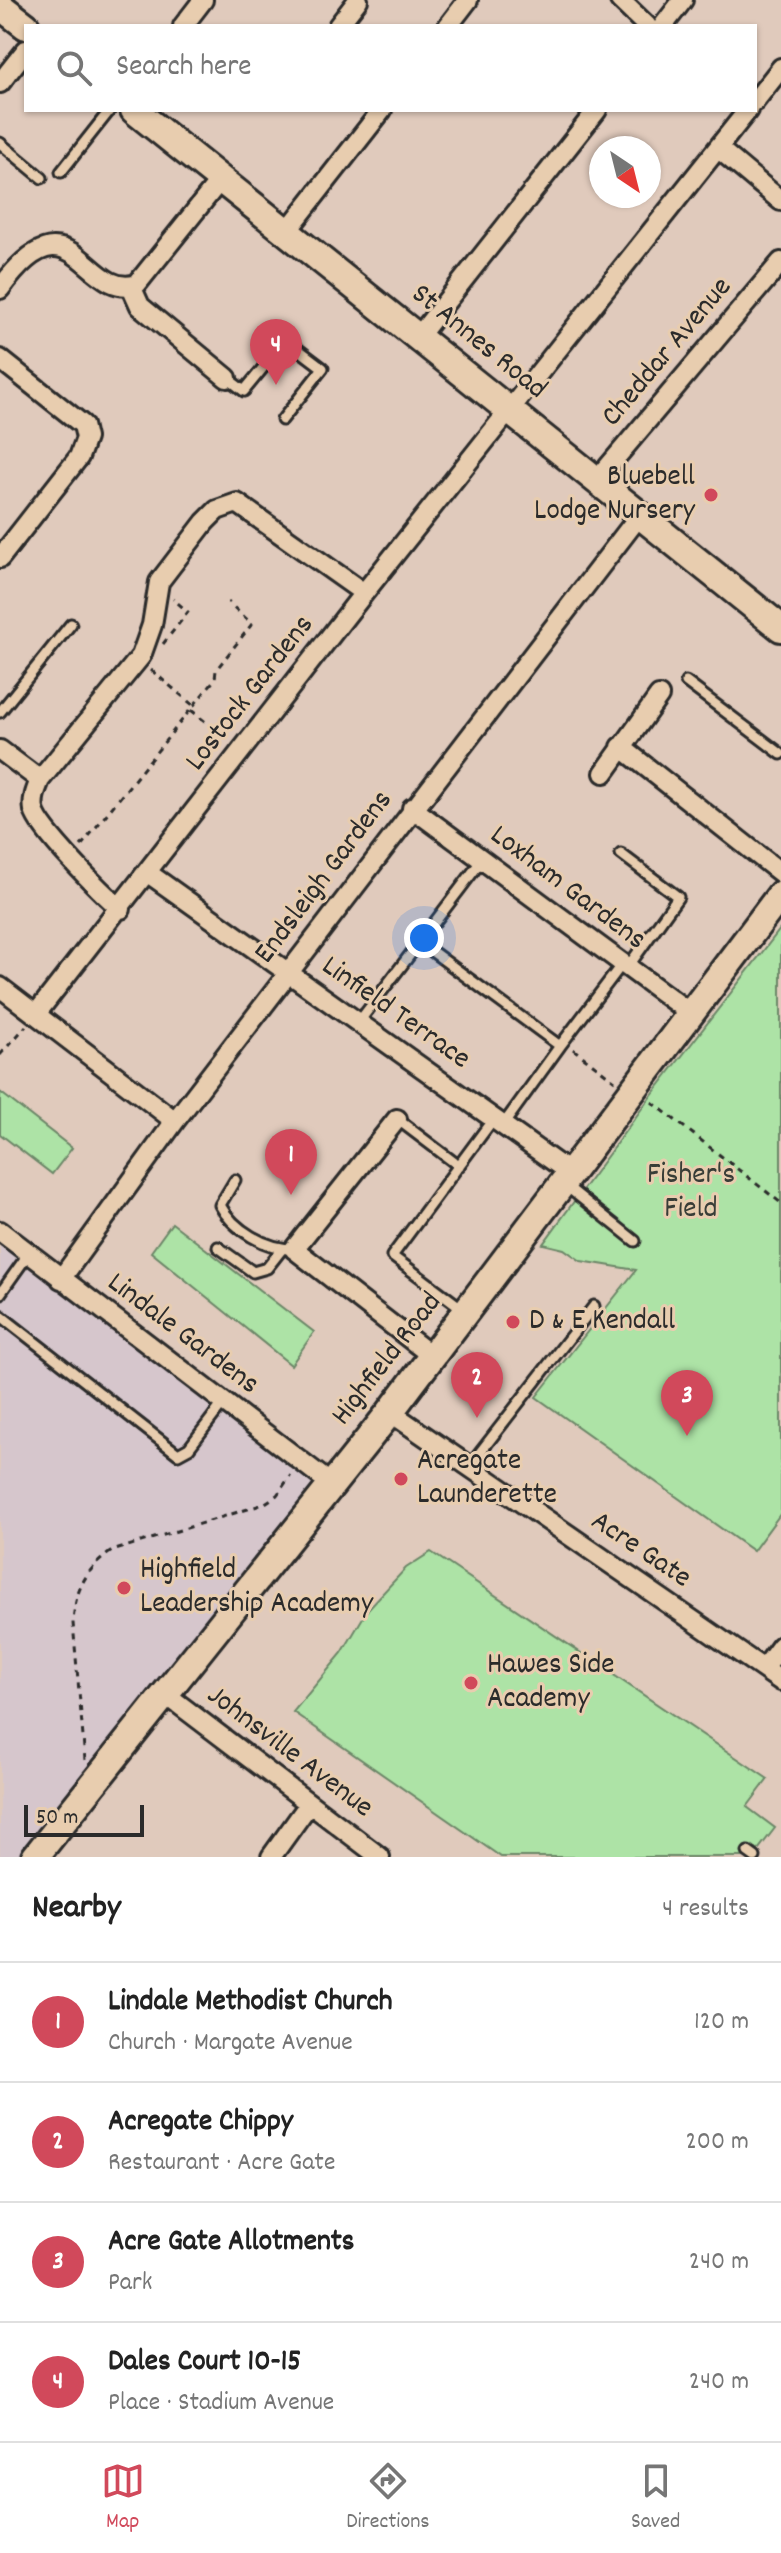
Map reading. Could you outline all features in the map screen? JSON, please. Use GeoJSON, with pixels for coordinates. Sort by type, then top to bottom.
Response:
{"type":"FeatureCollection","features":[{"type":"Feature","properties":{"kind":"street"},"geometry":{"type":"LineString","coordinates":[[185,24],[203,0]]}},
{"type":"Feature","properties":{"kind":"street"},"geometry":{"type":"LineString","coordinates":[[340,24],[358,0]]}},
{"type":"Feature","properties":{"kind":"street"},"geometry":{"type":"LineString","coordinates":[[450,24],[468,0]]}},
{"type":"Feature","properties":{"kind":"street"},"geometry":{"type":"LineString","coordinates":[[620,0],[645,24]]}},
{"type":"Feature","properties":{"kind":"street"},"geometry":{"type":"LineString","coordinates":[[665,24],[683,0]]}},
{"type":"Feature","properties":{"kind":"street"},"geometry":{"type":"LineString","coordinates":[[0,6],[24,24]]}},
{"type":"Feature","properties":{"kind":"street"},"geometry":{"type":"LineString","coordinates":[[0,83],[24,53]]}},
{"type":"Feature","properties":{"kind":"street","name":"Lostock Gardens"},"geometry":{"type":"LineString","coordinates":[[757,96],[781,68]]}},
{"type":"Feature","properties":{"kind":"street","name":"St Annes Road"},"geometry":{"type":"LineString","coordinates":[[137,112],[288,230],[781,628]]}},
{"type":"Feature","properties":{"kind":"street"},"geometry":{"type":"LineString","coordinates":[[288,230],[380,112]]}},
{"type":"Feature","properties":{"kind":"street"},"geometry":{"type":"LineString","coordinates":[[419,336],[595,112]]}},
{"type":"Feature","properties":{"kind":"street","name":"Lostock Gardens"},"geometry":{"type":"LineString","coordinates":[[36,1014],[121,909],[364,593],[719,149],[744,112]]}},
{"type":"Feature","properties":{"kind":"street"},"geometry":{"type":"LineString","coordinates":[[719,149],[781,201]]}},
{"type":"Feature","properties":{"kind":"street"},"geometry":{"type":"LineString","coordinates":[[0,289],[30,255],[53,247],[70,251],[115,284],[131,286],[139,283],[221,179]]}},
{"type":"Feature","properties":{"kind":"street","name":"Cheddar Avenue"},"geometry":{"type":"LineString","coordinates":[[597,480],[781,262]]}},
{"type":"Feature","properties":{"kind":"street"},"geometry":{"type":"LineString","coordinates":[[131,286],[140,306],[227,378]]}},
{"type":"Feature","properties":{"kind":"street"},"geometry":{"type":"LineString","coordinates":[[0,359],[83,425],[86,433],[79,457],[0,558]]}},
{"type":"Feature","properties":{"kind":"street"},"geometry":{"type":"LineString","coordinates":[[121,909],[66,852],[34,813],[34,795],[40,780],[139,660],[152,625],[159,582],[205,522],[217,510],[237,503],[364,593]]}},
{"type":"Feature","properties":{"kind":"street","name":"Endsleigh Gardens"},"geometry":{"type":"LineString","coordinates":[[61,1279],[175,1121],[412,808],[639,516]]}},
{"type":"Feature","properties":{"kind":"street"},"geometry":{"type":"LineString","coordinates":[[604,773],[659,696]]}},
{"type":"Feature","properties":{"kind":"street"},"geometry":{"type":"LineString","coordinates":[[621,747],[781,873]]}},
{"type":"Feature","properties":{"kind":"street"},"geometry":{"type":"LineString","coordinates":[[0,750],[40,780]]}},
{"type":"Feature","properties":{"kind":"street","name":"Loxham Gardens"},"geometry":{"type":"LineString","coordinates":[[412,808],[690,1013]]}},
{"type":"Feature","properties":{"kind":"street","name":"Linfield Terrace"},"geometry":{"type":"LineString","coordinates":[[148,873],[499,1122],[566,1178]]}},
{"type":"Feature","properties":{"kind":"street","name":"Highfield Road"},"geometry":{"type":"LineString","coordinates":[[35,1857],[390,1412],[781,894]]}},
{"type":"Feature","properties":{"kind":"street"},"geometry":{"type":"LineString","coordinates":[[0,987],[175,1121]]}},
{"type":"Feature","properties":{"kind":"street"},"geometry":{"type":"LineString","coordinates":[[397,1119],[288,1249],[432,1356]]}},
{"type":"Feature","properties":{"kind":"street","name":"Lindale Gardens"},"geometry":{"type":"LineString","coordinates":[[0,1231],[331,1484]]}},
{"type":"Feature","properties":{"kind":"street","name":"Acre Gate"},"geometry":{"type":"LineString","coordinates":[[390,1412],[781,1681]]}},
{"type":"Feature","properties":{"kind":"street"},"geometry":{"type":"LineString","coordinates":[[764,1669],[781,1646]]}},
{"type":"Feature","properties":{"kind":"street","name":"Johnsville Avenue"},"geometry":{"type":"LineString","coordinates":[[164,1693],[380,1857]]}},
{"type":"Feature","properties":{"kind":"street"},"geometry":{"type":"LineString","coordinates":[[271,1857],[309,1804]]}},
{"type":"Feature","properties":{"kind":"lane"},"geometry":{"type":"LineString","coordinates":[[61,172],[108,112]]}},
{"type":"Feature","properties":{"kind":"lane"},"geometry":{"type":"LineString","coordinates":[[0,143],[42,178]]}},
{"type":"Feature","properties":{"kind":"lane"},"geometry":{"type":"LineString","coordinates":[[227,378],[244,391],[286,340],[323,368],[282,420]]}},
{"type":"Feature","properties":{"kind":"lane"},"geometry":{"type":"LineString","coordinates":[[0,712],[71,624]]}},
{"type":"Feature","properties":{"kind":"lane"},"geometry":{"type":"LineString","coordinates":[[686,682],[781,754]]}},
{"type":"Feature","properties":{"kind":"lane"},"geometry":{"type":"LineString","coordinates":[[466,1311],[392,1256],[459,1166],[499,1122],[678,897],[621,854]]}},
{"type":"Feature","properties":{"kind":"lane"},"geometry":{"type":"LineString","coordinates":[[358,1023],[482,860]]}},
{"type":"Feature","properties":{"kind":"lane"},"geometry":{"type":"LineString","coordinates":[[418,941],[562,1044]]}},
{"type":"Feature","properties":{"kind":"lane"},"geometry":{"type":"LineString","coordinates":[[397,1119],[459,1166]]}},
{"type":"Feature","properties":{"kind":"lane"},"geometry":{"type":"LineString","coordinates":[[566,1178],[635,1241]]}},
{"type":"Feature","properties":{"kind":"lane"},"geometry":{"type":"LineString","coordinates":[[235,1180],[220,1205],[226,1215],[262,1243],[288,1249]]}},
{"type":"Feature","properties":{"kind":"lane"},"geometry":{"type":"LineString","coordinates":[[218,1247],[253,1272],[267,1268],[288,1249]]}},
{"type":"Feature","properties":{"kind":"lane"},"geometry":{"type":"LineString","coordinates":[[0,1294],[29,1253]]}},
{"type":"Feature","properties":{"kind":"lane"},"geometry":{"type":"LineString","coordinates":[[468,1468],[594,1306]]}},
{"type":"Feature","properties":{"kind":"lane"},"geometry":{"type":"LineString","coordinates":[[0,1315],[178,1454],[189,1448],[224,1402]]}},
{"type":"Feature","properties":{"kind":"path"},"geometry":{"type":"LineString","coordinates":[[66,852],[82,846],[192,708],[252,624],[228,602]]}},
{"type":"Feature","properties":{"kind":"path"},"geometry":{"type":"LineString","coordinates":[[139,660],[242,751]]}},
{"type":"Feature","properties":{"kind":"path"},"geometry":{"type":"LineString","coordinates":[[0,1055],[36,1014]]}},
{"type":"Feature","properties":{"kind":"path"},"geometry":{"type":"LineString","coordinates":[[562,1044],[632,1090],[781,1203]]}},
{"type":"Feature","properties":{"kind":"path"},"geometry":{"type":"LineString","coordinates":[[87,1790],[73,1623],[74,1601],[91,1566],[112,1551],[264,1504],[277,1495],[300,1462]]}},
{"type":"Feature","properties":{"kind":"shaded area","name":"Highfield Leadership Academy"},"geometry":{"type":"Polygon","coordinates":[[[0,1231],[331,1484],[35,1857],[0,1857],[0,1231]]]}},
{"type":"Feature","properties":{"kind":"green space","name":"Fisher's Field"},"geometry":{"type":"Polygon","coordinates":[[[781,928],[781,1513],[753,1551],[536,1397],[636,1270],[581,1261],[564,1249],[543,1244],[651,1096],[781,928]]]}},
{"type":"Feature","properties":{"kind":"green space"},"geometry":{"type":"Polygon","coordinates":[[[0,1092],[72,1148],[52,1174],[0,1134],[0,1092]]]}},
{"type":"Feature","properties":{"kind":"green space"},"geometry":{"type":"Polygon","coordinates":[[[172,1223],[314,1332],[291,1365],[151,1252],[172,1223]]]}},
{"type":"Feature","properties":{"kind":"green space","name":"Hawes Side Academy"},"geometry":{"type":"Polygon","coordinates":[[[431,1552],[768,1779],[747,1807],[775,1828],[758,1850],[753,1846],[744,1857],[501,1857],[293,1712],[342,1653],[368,1609],[406,1568],[431,1552]]]}},
{"type":"Feature","properties":{"kind":"place","name":"Dales Court 10-15"},"geometry":{"type":"Point","coordinates":[276,385]}},
{"type":"Feature","properties":{"kind":"place","name":"Bluebell Lodge Nursery"},"geometry":{"type":"Point","coordinates":[711,495]}},
{"type":"Feature","properties":{"kind":"place","name":"Lindale Methodist Church"},"geometry":{"type":"Point","coordinates":[291,1195]}},
{"type":"Feature","properties":{"kind":"place","name":"D & E Kendall"},"geometry":{"type":"Point","coordinates":[513,1322]}},
{"type":"Feature","properties":{"kind":"place","name":"Acregate Chippy"},"geometry":{"type":"Point","coordinates":[477,1418]}},
{"type":"Feature","properties":{"kind":"place","name":"Acre Gate Allotments"},"geometry":{"type":"Point","coordinates":[687,1436]}},
{"type":"Feature","properties":{"kind":"place","name":"Acregate Launderette"},"geometry":{"type":"Point","coordinates":[401,1479]}},
{"type":"Feature","properties":{"kind":"place","name":"Highfield Leadership Academy"},"geometry":{"type":"Point","coordinates":[124,1588]}},
{"type":"Feature","properties":{"kind":"place","name":"Hawes Side Academy"},"geometry":{"type":"Point","coordinates":[471,1683]}}]}
